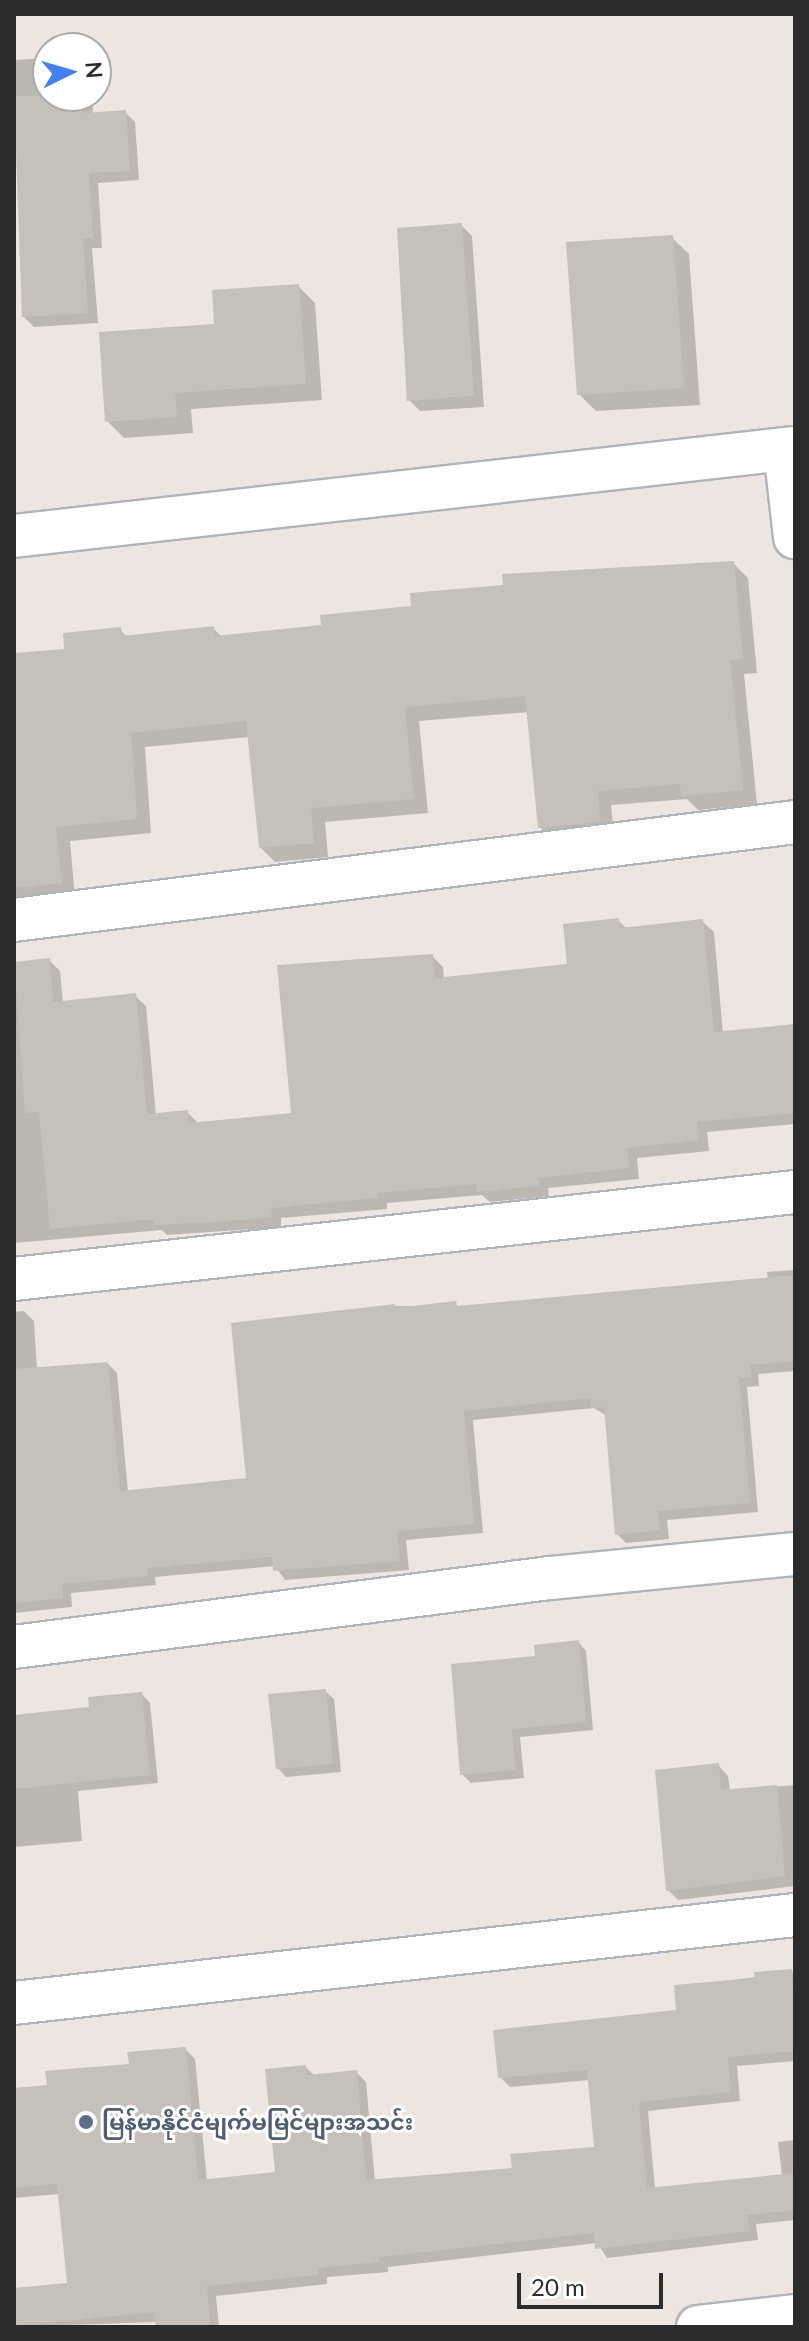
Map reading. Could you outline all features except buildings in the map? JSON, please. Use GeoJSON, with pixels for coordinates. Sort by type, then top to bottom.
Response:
{"type":"FeatureCollection","features":[{"type":"Feature","properties":{"kind":"street"},"geometry":{"type":"LineString","coordinates":[[14,536],[790,448],[795,537]]}},
{"type":"Feature","properties":{"kind":"street"},"geometry":{"type":"LineString","coordinates":[[14,920],[795,822]]}},
{"type":"Feature","properties":{"kind":"street"},"geometry":{"type":"LineString","coordinates":[[14,1279],[795,1192]]}},
{"type":"Feature","properties":{"kind":"street"},"geometry":{"type":"LineString","coordinates":[[14,1647],[550,1578],[795,1554]]}},
{"type":"Feature","properties":{"kind":"street"},"geometry":{"type":"LineString","coordinates":[[14,2003],[795,1915]]}},
{"type":"Feature","properties":{"kind":"street"},"geometry":{"type":"LineString","coordinates":[[698,2327],[795,2316]]}},
{"type":"Feature","properties":{"kind":"place","name":"မြန်မာနိုင်ငံမျက်မမြင်များအသင်း"},"geometry":{"type":"Point","coordinates":[86,2122]}}]}
